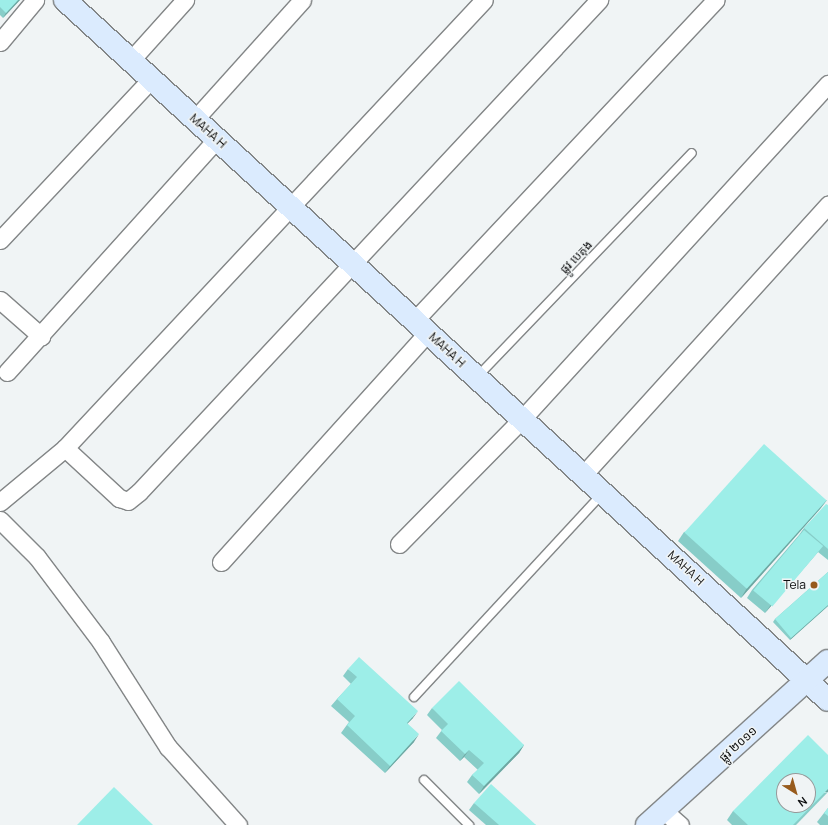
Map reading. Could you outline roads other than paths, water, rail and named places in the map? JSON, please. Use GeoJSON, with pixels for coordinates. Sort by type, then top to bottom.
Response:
{"type":"FeatureCollection","features":[{"type":"Feature","properties":{"kind":"street"},"geometry":{"type":"LineString","coordinates":[[0,42],[35,0]]}},
{"type":"Feature","properties":{"kind":"street"},"geometry":{"type":"LineString","coordinates":[[131,60],[185,0]]}},
{"type":"Feature","properties":{"kind":"street"},"geometry":{"type":"LineString","coordinates":[[195,119],[302,0]]}},
{"type":"Feature","properties":{"kind":"street"},"geometry":{"type":"LineString","coordinates":[[0,502],[65,448],[484,0]]}},
{"type":"Feature","properties":{"kind":"street"},"geometry":{"type":"LineString","coordinates":[[65,448],[119,498],[128,501],[599,0]]}},
{"type":"Feature","properties":{"kind":"street"},"geometry":{"type":"LineString","coordinates":[[221,562],[421,326],[715,0]]}},
{"type":"Feature","properties":{"kind":"street","name":"MAHA H"},"geometry":{"type":"LineString","coordinates":[[68,1],[151,79],[808,680],[828,700]]}},
{"type":"Feature","properties":{"kind":"street"},"geometry":{"type":"LineString","coordinates":[[0,240],[151,79]]}},
{"type":"Feature","properties":{"kind":"street"},"geometry":{"type":"LineString","coordinates":[[400,544],[522,419],[828,84]]}},
{"type":"Feature","properties":{"kind":"street"},"geometry":{"type":"LineString","coordinates":[[7,372],[218,139]]}},
{"type":"Feature","properties":{"kind":"street"},"geometry":{"type":"LineString","coordinates":[[583,475],[828,205]]}},
{"type":"Feature","properties":{"kind":"street"},"geometry":{"type":"LineString","coordinates":[[0,300],[41,336]]}},
{"type":"Feature","properties":{"kind":"street"},"geometry":{"type":"LineString","coordinates":[[0,520],[37,557],[96,636],[168,747],[238,825]]}},
{"type":"Feature","properties":{"kind":"street","name":"ផ្លូវ ២០១១"},"geometry":{"type":"LineString","coordinates":[[647,825],[672,818],[828,661]]}},
{"type":"Feature","properties":{"kind":"lane","name":"ផ្លូវ បេតុង"},"geometry":{"type":"LineString","coordinates":[[477,377],[692,153]]}},
{"type":"Feature","properties":{"kind":"lane"},"geometry":{"type":"LineString","coordinates":[[414,697],[603,493]]}},
{"type":"Feature","properties":{"kind":"lane"},"geometry":{"type":"LineString","coordinates":[[424,780],[469,825]]}},
{"type":"Feature","properties":{"kind":"place","name":"Tela"},"geometry":{"type":"Point","coordinates":[814,585]}}]}
